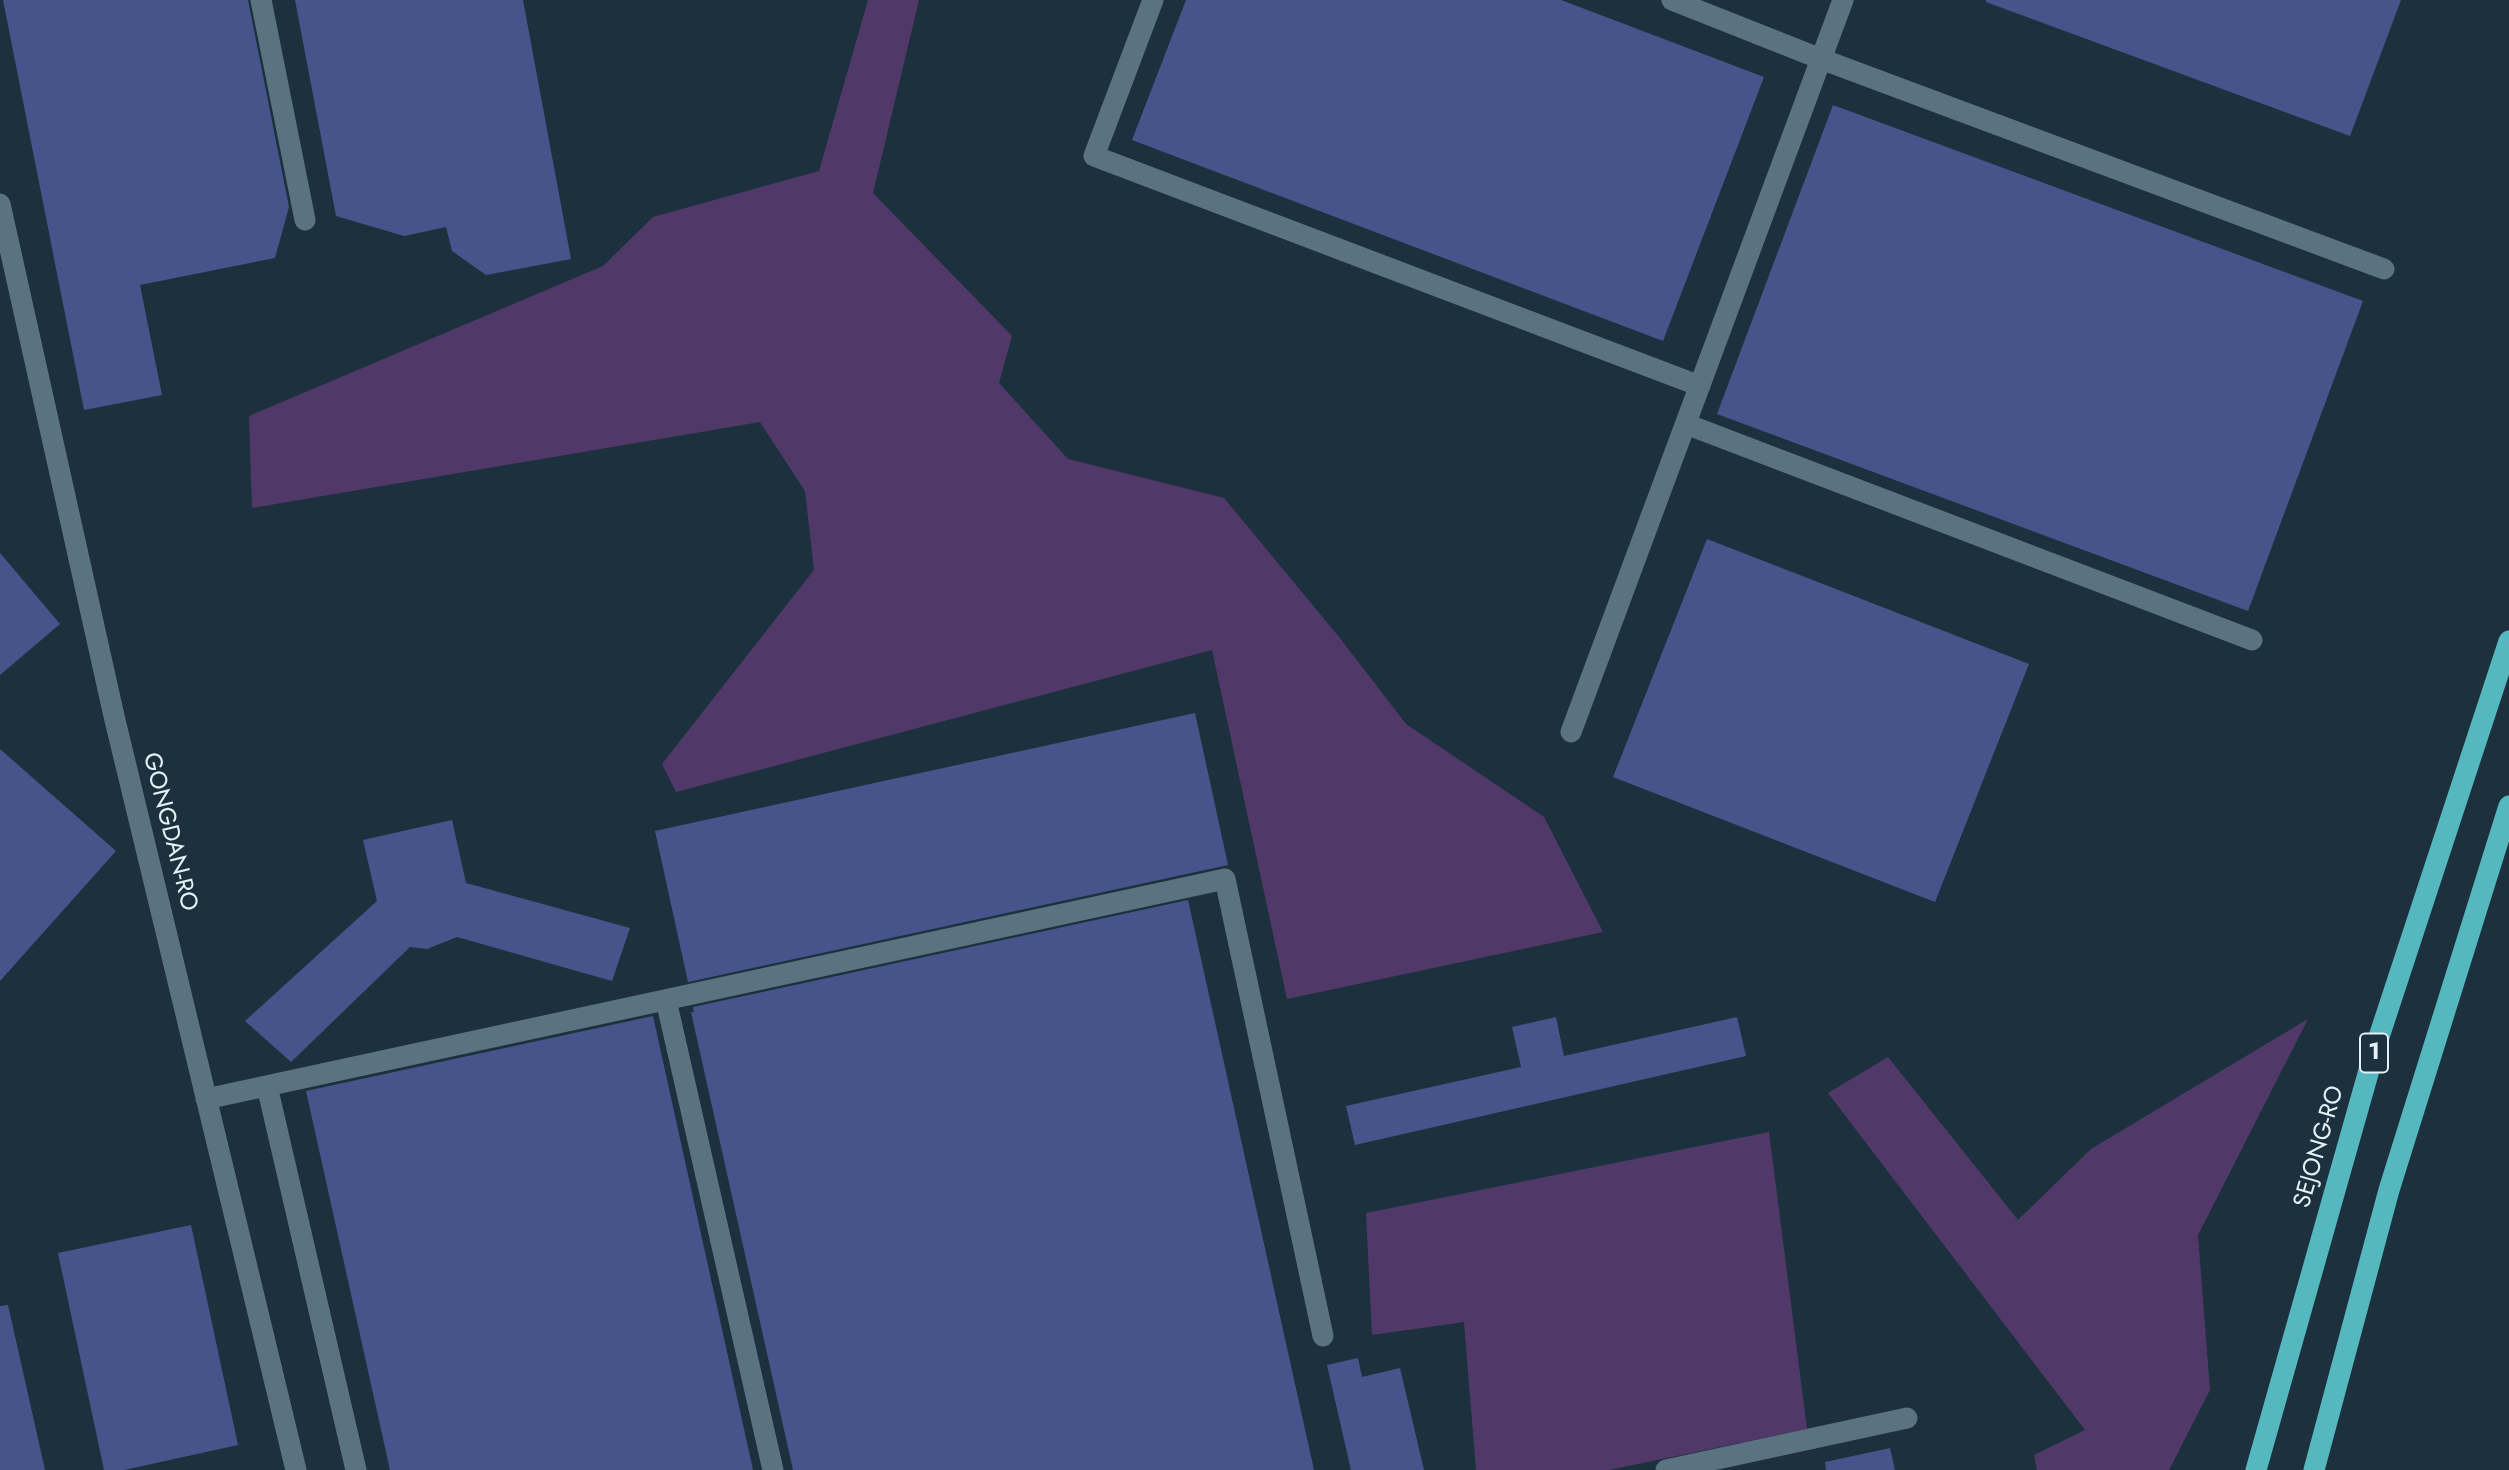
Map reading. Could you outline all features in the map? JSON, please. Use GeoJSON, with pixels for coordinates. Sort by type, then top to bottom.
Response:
{"type":"FeatureCollection","features":[{"type":"Feature","properties":{"kind":"highway","name":"SEJONG-RO"},"geometry":{"type":"LineString","coordinates":[[2256,1470],[2375,1049],[2509,641]]}},
{"type":"Feature","properties":{"kind":"highway","name":"1"},"geometry":{"type":"LineString","coordinates":[[2314,1470],[2389,1190],[2509,806]]}},
{"type":"Feature","properties":{"kind":"street"},"geometry":{"type":"LineString","coordinates":[[261,0],[305,219]]}},
{"type":"Feature","properties":{"kind":"street"},"geometry":{"type":"LineString","coordinates":[[1153,0],[1094,156],[1700,386]]}},
{"type":"Feature","properties":{"kind":"street"},"geometry":{"type":"LineString","coordinates":[[1672,0],[1821,59],[2384,269]]}},
{"type":"Feature","properties":{"kind":"street"},"geometry":{"type":"LineString","coordinates":[[1571,732],[1843,0]]}},
{"type":"Feature","properties":{"kind":"street","name":"GONGDAN-RO"},"geometry":{"type":"LineString","coordinates":[[0,204],[114,716],[296,1470]]}},
{"type":"Feature","properties":{"kind":"street"},"geometry":{"type":"LineString","coordinates":[[1686,424],[2252,640]]}},
{"type":"Feature","properties":{"kind":"street"},"geometry":{"type":"LineString","coordinates":[[206,1099],[1225,879],[1324,1336]]}},
{"type":"Feature","properties":{"kind":"street"},"geometry":{"type":"LineString","coordinates":[[666,1000],[773,1470]]}},
{"type":"Feature","properties":{"kind":"street"},"geometry":{"type":"LineString","coordinates":[[267,1086],[356,1470]]}},
{"type":"Feature","properties":{"kind":"street"},"geometry":{"type":"LineString","coordinates":[[1666,1470],[1907,1418]]}},
{"type":"Feature","properties":{"kind":"shaded area"},"geometry":{"type":"Polygon","coordinates":[[[868,0],[919,0],[873,193],[1012,336],[999,383],[1068,459],[1224,498],[1339,637],[1406,724],[1544,817],[1603,932],[1287,999],[1212,650],[676,792],[662,764],[814,570],[805,491],[760,422],[252,508],[249,416],[603,266],[653,217],[819,171],[868,0]]]}},
{"type":"Feature","properties":{"kind":"shaded area"},"geometry":{"type":"Polygon","coordinates":[[[2308,1019],[2198,1235],[2210,1390],[2169,1470],[2037,1470],[2034,1455],[2085,1430],[1828,1093],[1888,1057],[2018,1220],[2091,1149],[2308,1019]]]}},
{"type":"Feature","properties":{"kind":"shaded area"},"geometry":{"type":"Polygon","coordinates":[[[1769,1132],[1807,1429],[1609,1470],[1476,1470],[1464,1322],[1372,1335],[1366,1213],[1769,1132]]]}},
{"type":"Feature","properties":{"kind":"building"},"geometry":{"type":"Polygon","coordinates":[[[3,0],[248,0],[289,207],[275,258],[140,285],[162,395],[84,410],[3,0]]]}},
{"type":"Feature","properties":{"kind":"building"},"geometry":{"type":"Polygon","coordinates":[[[295,0],[523,0],[571,259],[486,275],[452,251],[446,227],[404,236],[336,216],[295,0]]]}},
{"type":"Feature","properties":{"kind":"building"},"geometry":{"type":"Polygon","coordinates":[[[1186,0],[1561,0],[1764,77],[1663,341],[1132,140],[1186,0]]]}},
{"type":"Feature","properties":{"kind":"building"},"geometry":{"type":"Polygon","coordinates":[[[1986,0],[2401,0],[2350,136],[1986,0]]]}},
{"type":"Feature","properties":{"kind":"building"},"geometry":{"type":"Polygon","coordinates":[[[1833,105],[2363,301],[2248,611],[1717,414],[1833,105]]]}},
{"type":"Feature","properties":{"kind":"building"},"geometry":{"type":"Polygon","coordinates":[[[1707,539],[2029,664],[1935,902],[1613,777],[1707,539]]]}},
{"type":"Feature","properties":{"kind":"building"},"geometry":{"type":"Polygon","coordinates":[[[0,553],[60,624],[0,675],[0,553]]]}},
{"type":"Feature","properties":{"kind":"building"},"geometry":{"type":"Polygon","coordinates":[[[1195,713],[1228,865],[688,982],[655,831],[1195,713]]]}},
{"type":"Feature","properties":{"kind":"building"},"geometry":{"type":"Polygon","coordinates":[[[0,749],[116,851],[0,981],[0,749]]]}},
{"type":"Feature","properties":{"kind":"building"},"geometry":{"type":"Polygon","coordinates":[[[452,820],[466,883],[630,928],[612,981],[457,937],[427,949],[410,947],[291,1062],[245,1021],[377,901],[363,840],[452,820]]]}},
{"type":"Feature","properties":{"kind":"building"},"geometry":{"type":"Polygon","coordinates":[[[1188,900],[1314,1470],[793,1470],[691,1012],[694,1012],[693,1007],[1188,900]]]}},
{"type":"Feature","properties":{"kind":"building"},"geometry":{"type":"Polygon","coordinates":[[[653,1016],[753,1470],[390,1470],[306,1091],[653,1016]]]}},
{"type":"Feature","properties":{"kind":"building"},"geometry":{"type":"Polygon","coordinates":[[[1556,1017],[1564,1056],[1737,1017],[1746,1056],[1355,1145],[1346,1106],[1521,1067],[1512,1027],[1556,1017]]]}},
{"type":"Feature","properties":{"kind":"building"},"geometry":{"type":"Polygon","coordinates":[[[191,1225],[238,1445],[124,1470],[104,1470],[58,1253],[191,1225]]]}},
{"type":"Feature","properties":{"kind":"building"},"geometry":{"type":"Polygon","coordinates":[[[8,1305],[45,1470],[0,1470],[0,1306],[8,1305]]]}},
{"type":"Feature","properties":{"kind":"building"},"geometry":{"type":"Polygon","coordinates":[[[1358,1358],[1362,1377],[1400,1368],[1424,1470],[1351,1470],[1327,1365],[1358,1358]]]}},
{"type":"Feature","properties":{"kind":"building"},"geometry":{"type":"Polygon","coordinates":[[[1890,1448],[1895,1470],[1826,1470],[1825,1462],[1890,1448]]]}}]}
